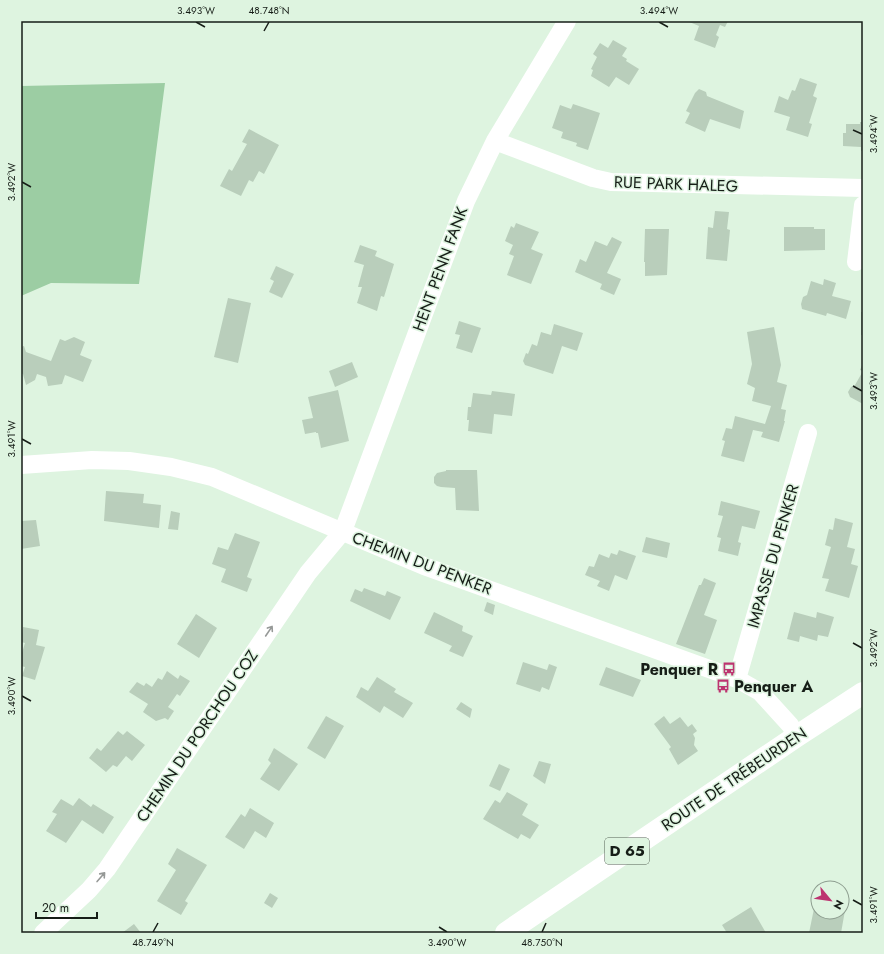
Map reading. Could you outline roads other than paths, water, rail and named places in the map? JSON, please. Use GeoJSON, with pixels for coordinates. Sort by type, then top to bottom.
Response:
{"type":"FeatureCollection","features":[{"type":"Feature","properties":{"kind":"main road","name":"ROUTE DE TRÉBEURDEN"},"geometry":{"type":"LineString","coordinates":[[513,931],[797,736],[863,693]]}},
{"type":"Feature","properties":{"kind":"street","name":"HENT PENN FANK"},"geometry":{"type":"LineString","coordinates":[[342,531],[466,201],[496,141],[567,21]]}},
{"type":"Feature","properties":{"kind":"street","name":"RUE PARK HALEG"},"geometry":{"type":"LineString","coordinates":[[496,141],[593,178],[611,182],[863,188]]}},
{"type":"Feature","properties":{"kind":"street"},"geometry":{"type":"LineString","coordinates":[[856,262],[863,205]]}},
{"type":"Feature","properties":{"kind":"street","name":"IMPASSE DU PENKER"},"geometry":{"type":"LineString","coordinates":[[737,679],[808,433]]}},
{"type":"Feature","properties":{"kind":"street","name":"CHEMIN DU PENKER"},"geometry":{"type":"LineString","coordinates":[[21,465],[100,460],[129,462],[192,471],[212,477],[424,566],[737,679],[760,692],[790,725],[797,736]]}},
{"type":"Feature","properties":{"kind":"street","name":"CHEMIN DU PORCHOU COZ"},"geometry":{"type":"LineString","coordinates":[[42,933],[89,890],[107,869],[308,573],[342,531]]}},
{"type":"Feature","properties":{"kind":"place","name":"Penquer R"},"geometry":{"type":"Point","coordinates":[729,669]}},
{"type":"Feature","properties":{"kind":"place","name":"Penquer A"},"geometry":{"type":"Point","coordinates":[723,686]}}]}
